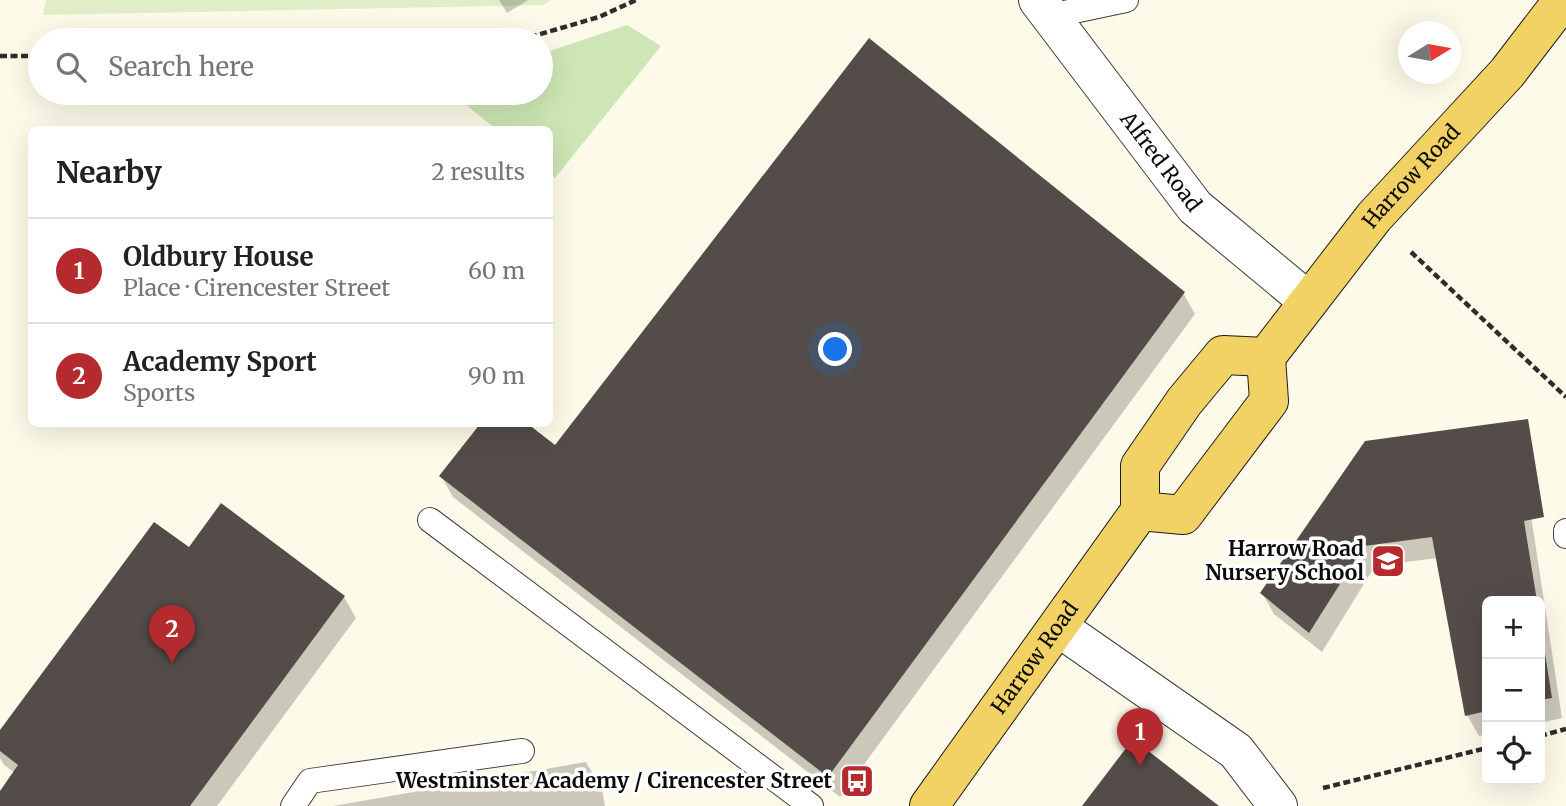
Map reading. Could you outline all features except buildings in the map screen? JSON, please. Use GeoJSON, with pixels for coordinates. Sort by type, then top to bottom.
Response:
{"type":"FeatureCollection","features":[{"type":"Feature","properties":{"kind":"main road","name":"Harrow Road"},"geometry":{"type":"LineString","coordinates":[[1266,357],[1374,216],[1507,73],[1563,0]]}},
{"type":"Feature","properties":{"kind":"main road"},"geometry":{"type":"LineString","coordinates":[[1223,355],[1266,357],[1269,401],[1183,515],[1140,511],[1140,466],[1184,402],[1223,355]]}},
{"type":"Feature","properties":{"kind":"main road","name":"Harrow Road"},"geometry":{"type":"LineString","coordinates":[[929,806],[1140,511]]}},
{"type":"Feature","properties":{"kind":"street","name":"Alfred Road"},"geometry":{"type":"LineString","coordinates":[[1044,8],[1195,207],[1308,301]]}},
{"type":"Feature","properties":{"kind":"street"},"geometry":{"type":"LineString","coordinates":[[1058,627],[1236,751],[1276,803]]}},
{"type":"Feature","properties":{"kind":"lane"},"geometry":{"type":"LineString","coordinates":[[1044,8],[1126,0]]}},
{"type":"Feature","properties":{"kind":"lane"},"geometry":{"type":"LineString","coordinates":[[430,520],[811,806]]}},
{"type":"Feature","properties":{"kind":"lane"},"geometry":{"type":"LineString","coordinates":[[1566,531],[1566,536]]}},
{"type":"Feature","properties":{"kind":"lane"},"geometry":{"type":"LineString","coordinates":[[293,806],[310,781],[522,751]]}},
{"type":"Feature","properties":{"kind":"path"},"geometry":{"type":"LineString","coordinates":[[553,30],[599,17],[636,0]]}},
{"type":"Feature","properties":{"kind":"path"},"geometry":{"type":"LineString","coordinates":[[0,56],[28,56]]}},
{"type":"Feature","properties":{"kind":"path"},"geometry":{"type":"LineString","coordinates":[[1374,216],[1566,397]]}},
{"type":"Feature","properties":{"kind":"path"},"geometry":{"type":"LineString","coordinates":[[1545,735],[1566,729]]}},
{"type":"Feature","properties":{"kind":"path"},"geometry":{"type":"LineString","coordinates":[[1276,803],[1482,749]]}},
{"type":"Feature","properties":{"kind":"green space"},"geometry":{"type":"Polygon","coordinates":[[[46,0],[551,0],[543,5],[43,15],[46,0]]]}},
{"type":"Feature","properties":{"kind":"green space"},"geometry":{"type":"Polygon","coordinates":[[[627,25],[661,46],[555,178],[553,126],[492,126],[466,105],[553,105],[553,50],[627,25]]]}},
{"type":"Feature","properties":{"kind":"place","name":"Harrow Road Nursery School"},"geometry":{"type":"Point","coordinates":[1388,561]}},
{"type":"Feature","properties":{"kind":"place","name":"Academy Sport"},"geometry":{"type":"Point","coordinates":[172,663]}},
{"type":"Feature","properties":{"kind":"place","name":"Oldbury House"},"geometry":{"type":"Point","coordinates":[1140,766]}},
{"type":"Feature","properties":{"kind":"place","name":"Westminster Academy / Cirencester Street"},"geometry":{"type":"Point","coordinates":[857,781]}}]}
